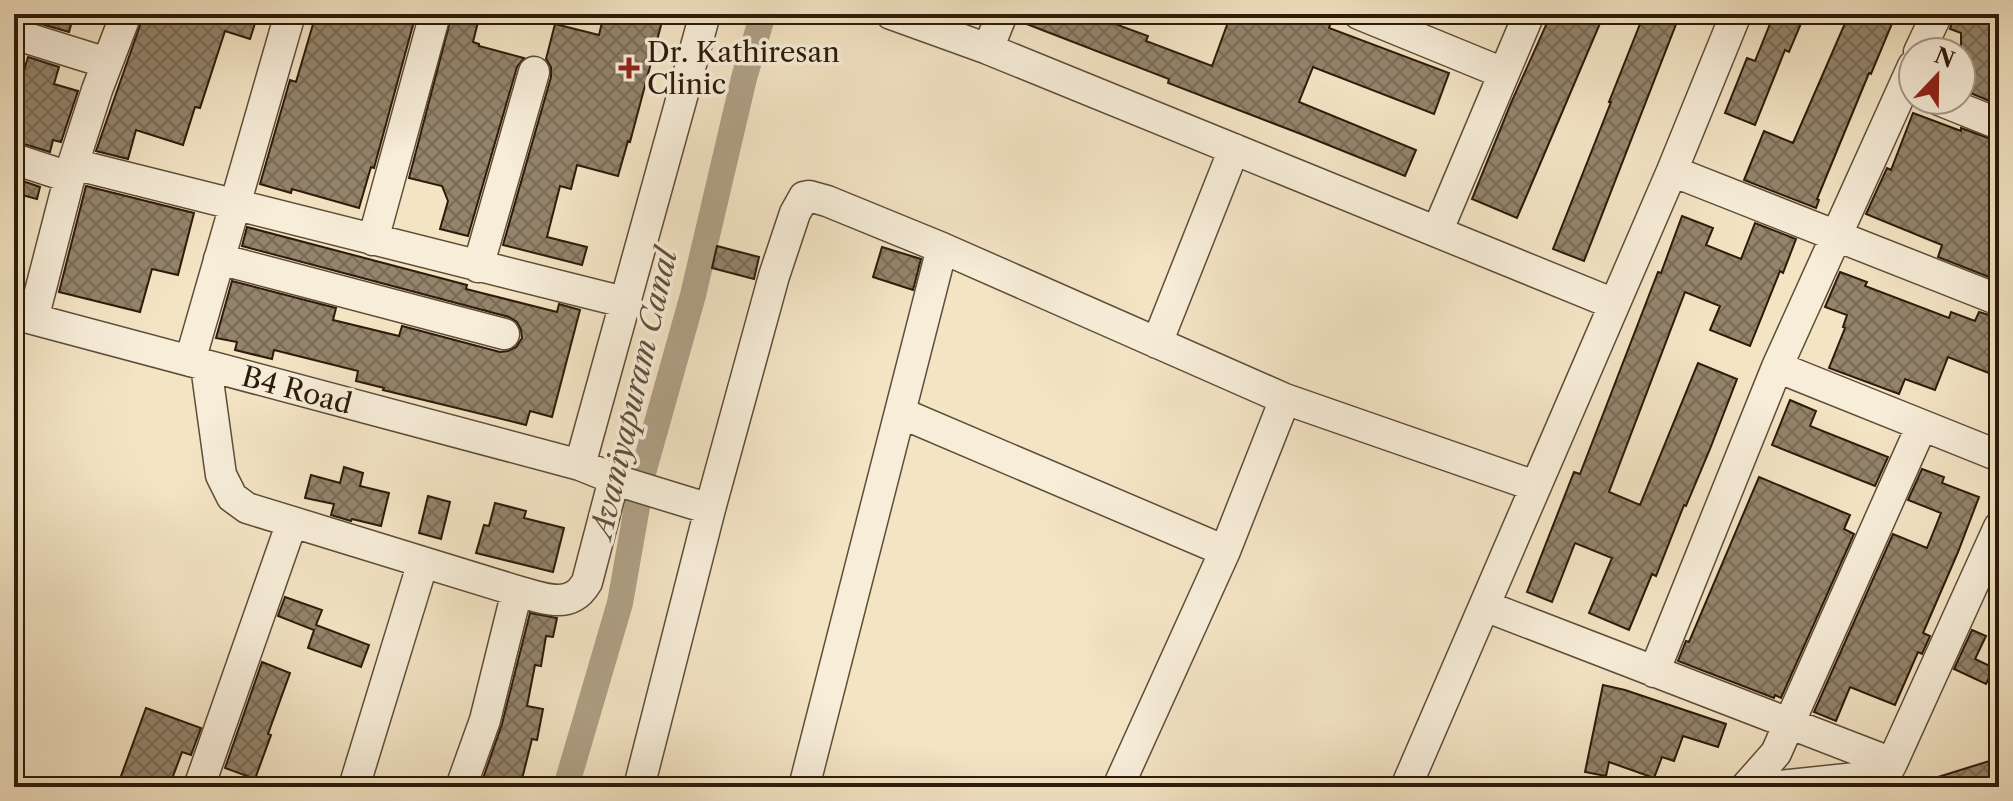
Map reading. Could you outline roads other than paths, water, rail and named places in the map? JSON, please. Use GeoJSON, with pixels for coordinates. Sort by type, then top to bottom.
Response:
{"type":"FeatureCollection","features":[{"type":"Feature","properties":{"kind":"street"},"geometry":{"type":"LineString","coordinates":[[24,316],[102,77],[126,14]]}},
{"type":"Feature","properties":{"kind":"street"},"geometry":{"type":"LineString","coordinates":[[290,14],[219,259],[198,364],[221,475],[232,497],[247,508],[292,522],[517,591],[565,600],[577,595],[587,582],[618,480]]}},
{"type":"Feature","properties":{"kind":"street"},"geometry":{"type":"LineString","coordinates":[[373,240],[435,14]]}},
{"type":"Feature","properties":{"kind":"street"},"geometry":{"type":"LineString","coordinates":[[580,465],[705,14]]}},
{"type":"Feature","properties":{"kind":"street"},"geometry":{"type":"LineString","coordinates":[[891,14],[988,49],[1614,304]]}},
{"type":"Feature","properties":{"kind":"street"},"geometry":{"type":"LineString","coordinates":[[988,49],[1002,14]]}},
{"type":"Feature","properties":{"kind":"street"},"geometry":{"type":"LineString","coordinates":[[1359,14],[1503,73]]}},
{"type":"Feature","properties":{"kind":"street"},"geometry":{"type":"LineString","coordinates":[[1437,232],[1529,14]]}},
{"type":"Feature","properties":{"kind":"street"},"geometry":{"type":"LineString","coordinates":[[1406,787],[1672,171],[1736,14]]}},
{"type":"Feature","properties":{"kind":"street"},"geometry":{"type":"LineString","coordinates":[[1927,36],[1937,14]]}},
{"type":"Feature","properties":{"kind":"street"},"geometry":{"type":"LineString","coordinates":[[14,34],[77,52],[102,77]]}},
{"type":"Feature","properties":{"kind":"street"},"geometry":{"type":"LineString","coordinates":[[478,267],[534,72]]}},
{"type":"Feature","properties":{"kind":"street"},"geometry":{"type":"LineString","coordinates":[[1654,672],[1777,367],[1897,108]]}},
{"type":"Feature","properties":{"kind":"street"},"geometry":{"type":"LineString","coordinates":[[1977,115],[1999,124]]}},
{"type":"Feature","properties":{"kind":"street"},"geometry":{"type":"LineString","coordinates":[[1157,343],[1234,149]]}},
{"type":"Feature","properties":{"kind":"street"},"geometry":{"type":"LineString","coordinates":[[14,159],[235,205],[624,302]]}},
{"type":"Feature","properties":{"kind":"street"},"geometry":{"type":"LineString","coordinates":[[1672,171],[1999,300]]}},
{"type":"Feature","properties":{"kind":"street"},"geometry":{"type":"LineString","coordinates":[[639,787],[774,276],[795,213],[804,197],[827,201],[942,248],[1285,399],[1535,486]]}},
{"type":"Feature","properties":{"kind":"street"},"geometry":{"type":"LineString","coordinates":[[804,787],[942,248]]}},
{"type":"Feature","properties":{"kind":"street"},"geometry":{"type":"LineString","coordinates":[[219,259],[504,334]]}},
{"type":"Feature","properties":{"kind":"street","name":"B4 Road"},"geometry":{"type":"LineString","coordinates":[[24,316],[580,465],[710,509]]}},
{"type":"Feature","properties":{"kind":"street"},"geometry":{"type":"LineString","coordinates":[[1777,367],[1999,456]]}},
{"type":"Feature","properties":{"kind":"street"},"geometry":{"type":"LineString","coordinates":[[1118,787],[1225,551],[1285,399]]}},
{"type":"Feature","properties":{"kind":"street"},"geometry":{"type":"LineString","coordinates":[[901,413],[1225,551]]}},
{"type":"Feature","properties":{"kind":"street"},"geometry":{"type":"LineString","coordinates":[[1746,787],[1776,753],[1922,425]]}},
{"type":"Feature","properties":{"kind":"street"},"geometry":{"type":"LineString","coordinates":[[199,787],[292,522]]}},
{"type":"Feature","properties":{"kind":"street"},"geometry":{"type":"LineString","coordinates":[[1885,775],[1988,580],[1999,527]]}},
{"type":"Feature","properties":{"kind":"street"},"geometry":{"type":"LineString","coordinates":[[354,787],[423,562]]}},
{"type":"Feature","properties":{"kind":"street"},"geometry":{"type":"LineString","coordinates":[[461,787],[485,720],[517,591]]}},
{"type":"Feature","properties":{"kind":"street"},"geometry":{"type":"LineString","coordinates":[[1485,606],[1790,724],[1885,775]]}},
{"type":"Feature","properties":{"kind":"street"},"geometry":{"type":"LineString","coordinates":[[1770,787],[1885,775]]}},
{"type":"Feature","properties":{"kind":"waterway","name":"Avaniyapuram Canal"},"geometry":{"type":"LineString","coordinates":[[566,787],[620,603],[643,473],[693,295],[744,78],[763,14]]}},
{"type":"Feature","properties":{"kind":"place","name":"Dr. Kathiresan Clinic"},"geometry":{"type":"Point","coordinates":[629,68]}}]}
